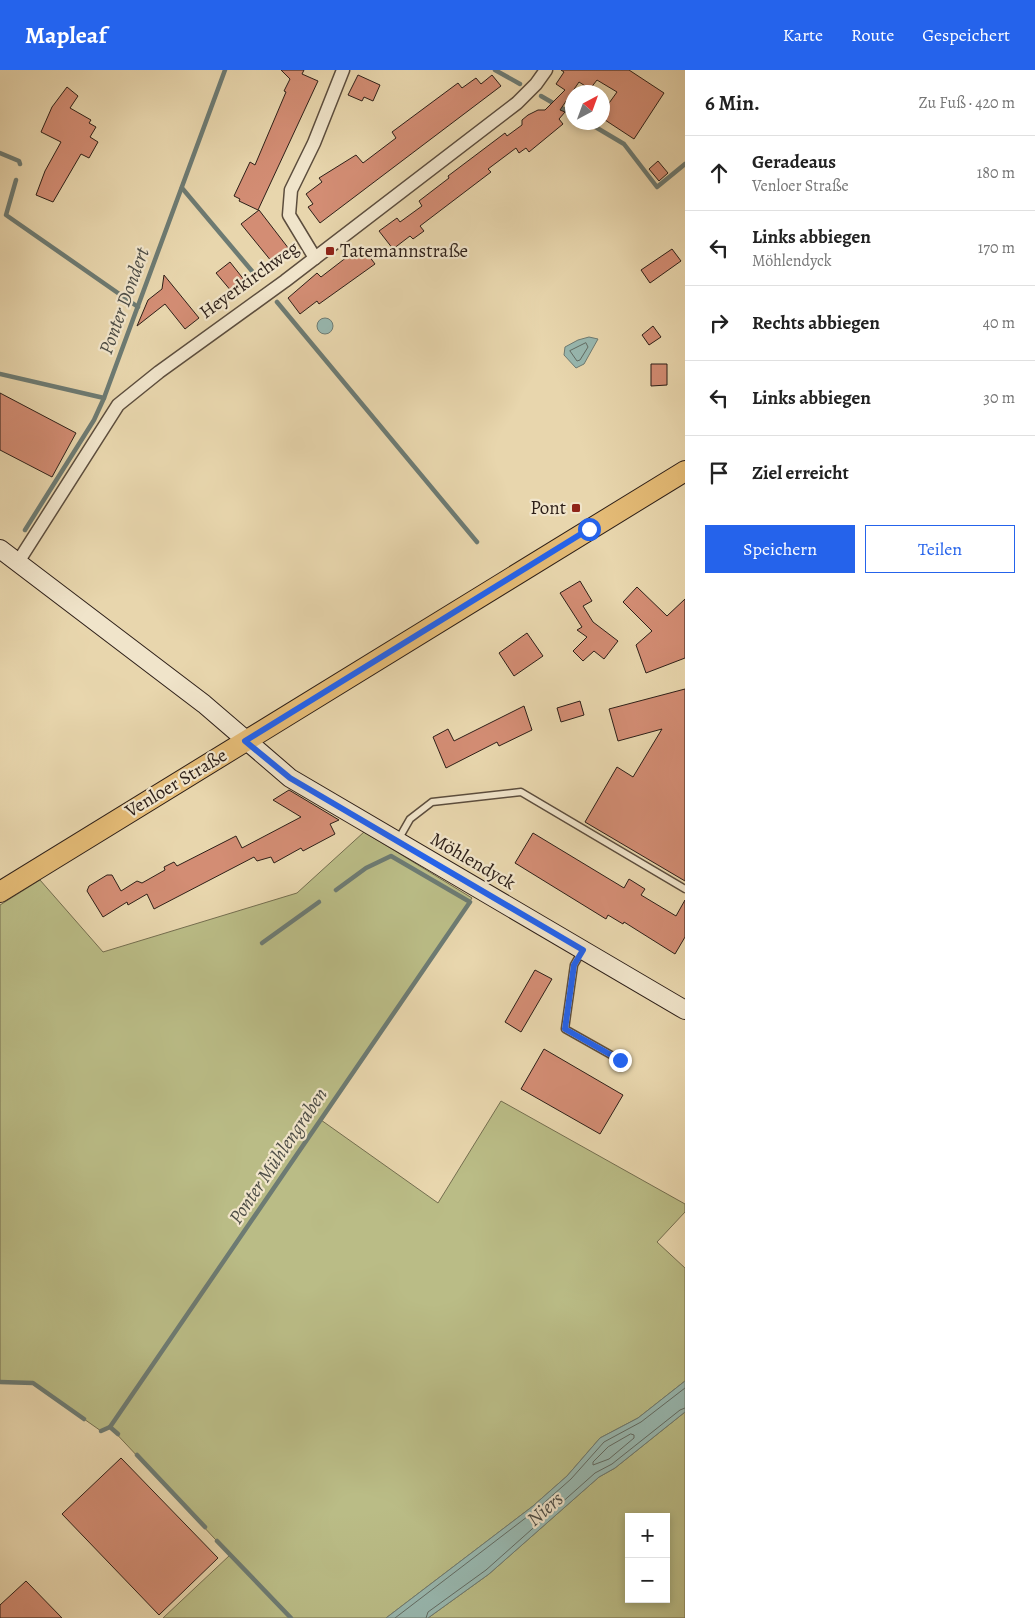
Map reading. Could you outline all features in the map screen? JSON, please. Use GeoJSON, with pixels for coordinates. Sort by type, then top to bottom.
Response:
{"type":"FeatureCollection","features":[{"type":"Feature","properties":{"kind":"main road","name":"Venloer Straße"},"geometry":{"type":"LineString","coordinates":[[0,892],[685,471]]}},
{"type":"Feature","properties":{"kind":"street"},"geometry":{"type":"LineString","coordinates":[[315,258],[290,216],[291,190],[314,143],[343,70]]}},
{"type":"Feature","properties":{"kind":"street","name":"Heyerkirchweg"},"geometry":{"type":"LineString","coordinates":[[18,562],[118,405],[315,258],[517,103],[536,84],[546,70]]}},
{"type":"Feature","properties":{"kind":"street"},"geometry":{"type":"LineString","coordinates":[[0,550],[204,704],[245,741]]}},
{"type":"Feature","properties":{"kind":"street","name":"Möhlendyck"},"geometry":{"type":"LineString","coordinates":[[245,741],[290,778],[685,1010]]}},
{"type":"Feature","properties":{"kind":"lane"},"geometry":{"type":"LineString","coordinates":[[397,841],[410,819],[432,802],[521,792],[685,889]]}},
{"type":"Feature","properties":{"kind":"lane"},"geometry":{"type":"LineString","coordinates":[[583,950],[574,965],[565,1029],[620,1060]]}},
{"type":"Feature","properties":{"kind":"green space"},"geometry":{"type":"Polygon","coordinates":[[[364,832],[472,898],[321,1120],[438,1203],[501,1101],[685,1204],[685,1212],[657,1242],[685,1268],[685,1381],[638,1418],[600,1438],[567,1476],[533,1506],[386,1618],[163,1618],[230,1555],[110,1427],[101,1431],[33,1383],[0,1382],[0,905],[40,880],[103,952],[297,893],[364,832]]]}},
{"type":"Feature","properties":{"kind":"green space"},"geometry":{"type":"Polygon","coordinates":[[[685,1412],[685,1618],[428,1618],[489,1574],[599,1477],[615,1468],[685,1412]]]}},
{"type":"Feature","properties":{"kind":"water"},"geometry":{"type":"Polygon","coordinates":[[[325,318],[331,320],[333,326],[331,332],[325,334],[319,332],[317,326],[319,320],[325,318]]]}},
{"type":"Feature","properties":{"kind":"water"},"geometry":{"type":"Polygon","coordinates":[[[589,337],[598,339],[584,364],[576,368],[564,355],[565,347],[589,337]]]}},
{"type":"Feature","properties":{"kind":"water","name":"Niers"},"geometry":{"type":"Polygon","coordinates":[[[685,1381],[685,1412],[615,1468],[599,1477],[489,1574],[428,1618],[386,1618],[533,1506],[567,1476],[600,1438],[638,1418],[685,1381]]]}},
{"type":"Feature","properties":{"kind":"building"},"geometry":{"type":"Polygon","coordinates":[[[281,70],[304,70],[302,74],[318,81],[258,210],[239,201],[240,199],[234,196],[250,162],[255,165],[286,92],[284,91],[290,79],[281,70]]]}},
{"type":"Feature","properties":{"kind":"building"},"geometry":{"type":"Polygon","coordinates":[[[561,70],[629,70],[664,93],[634,139],[610,123],[610,102],[617,92],[610,88],[610,85],[605,85],[597,80],[593,85],[584,85],[579,82],[577,85],[565,85],[565,90],[556,84],[564,72],[561,70]]]}},
{"type":"Feature","properties":{"kind":"building"},"geometry":{"type":"Polygon","coordinates":[[[358,75],[380,85],[373,101],[364,97],[362,101],[348,95],[358,75]]]}},
{"type":"Feature","properties":{"kind":"building"},"geometry":{"type":"Polygon","coordinates":[[[492,75],[501,86],[320,223],[308,207],[313,204],[306,194],[322,182],[319,178],[356,155],[363,163],[396,138],[392,132],[458,83],[462,88],[476,78],[481,84],[492,75]]]}},
{"type":"Feature","properties":{"kind":"building"},"geometry":{"type":"Polygon","coordinates":[[[67,87],[78,96],[70,108],[91,120],[89,123],[96,127],[90,137],[98,142],[89,158],[81,154],[53,202],[36,195],[45,171],[61,142],[41,132],[52,107],[67,87]]]}},
{"type":"Feature","properties":{"kind":"building"},"geometry":{"type":"Polygon","coordinates":[[[565,90],[565,103],[560,110],[565,112],[559,119],[563,124],[529,152],[526,148],[519,153],[516,148],[488,169],[491,172],[420,226],[424,231],[413,239],[410,236],[393,249],[379,231],[397,218],[400,222],[422,206],[419,201],[449,178],[448,176],[505,133],[507,136],[522,125],[522,120],[528,115],[538,110],[545,110],[565,90]]]}},
{"type":"Feature","properties":{"kind":"building"},"geometry":{"type":"Polygon","coordinates":[[[658,161],[668,173],[659,181],[649,169],[658,161]]]}},
{"type":"Feature","properties":{"kind":"building"},"geometry":{"type":"Polygon","coordinates":[[[259,210],[289,249],[272,262],[241,224],[259,210]]]}},
{"type":"Feature","properties":{"kind":"building"},"geometry":{"type":"Polygon","coordinates":[[[672,249],[681,261],[650,283],[641,270],[672,249]]]}},
{"type":"Feature","properties":{"kind":"building"},"geometry":{"type":"Polygon","coordinates":[[[356,250],[361,257],[366,252],[375,264],[319,304],[317,301],[300,314],[288,298],[317,273],[321,277],[356,250]]]}},
{"type":"Feature","properties":{"kind":"building"},"geometry":{"type":"Polygon","coordinates":[[[230,262],[245,281],[232,292],[216,273],[230,262]]]}},
{"type":"Feature","properties":{"kind":"building"},"geometry":{"type":"Polygon","coordinates":[[[164,275],[199,318],[185,329],[165,304],[137,326],[148,300],[162,289],[164,275]]]}},
{"type":"Feature","properties":{"kind":"building"},"geometry":{"type":"Polygon","coordinates":[[[653,326],[661,337],[649,345],[642,335],[653,326]]]}},
{"type":"Feature","properties":{"kind":"building"},"geometry":{"type":"Polygon","coordinates":[[[651,364],[667,364],[667,385],[651,386],[651,364]]]}},
{"type":"Feature","properties":{"kind":"building"},"geometry":{"type":"Polygon","coordinates":[[[0,393],[76,433],[52,477],[0,450],[0,393]]]}},
{"type":"Feature","properties":{"kind":"building"},"geometry":{"type":"Polygon","coordinates":[[[580,581],[592,601],[583,606],[593,622],[618,641],[604,659],[594,651],[583,661],[573,651],[587,637],[577,630],[582,627],[560,593],[580,581]]]}},
{"type":"Feature","properties":{"kind":"building"},"geometry":{"type":"Polygon","coordinates":[[[637,587],[667,616],[685,599],[685,658],[646,673],[636,645],[652,631],[623,602],[637,587]]]}},
{"type":"Feature","properties":{"kind":"building"},"geometry":{"type":"Polygon","coordinates":[[[527,633],[543,656],[514,676],[499,653],[527,633]]]}},
{"type":"Feature","properties":{"kind":"building"},"geometry":{"type":"Polygon","coordinates":[[[685,689],[685,881],[585,822],[617,767],[633,777],[662,729],[618,741],[609,709],[685,689]]]}},
{"type":"Feature","properties":{"kind":"building"},"geometry":{"type":"Polygon","coordinates":[[[580,701],[584,715],[561,722],[557,708],[580,701]]]}},
{"type":"Feature","properties":{"kind":"building"},"geometry":{"type":"Polygon","coordinates":[[[524,706],[532,730],[499,746],[497,742],[446,768],[433,737],[448,729],[454,741],[524,706]]]}},
{"type":"Feature","properties":{"kind":"building"},"geometry":{"type":"Polygon","coordinates":[[[289,790],[339,820],[330,824],[335,834],[303,851],[301,848],[274,863],[271,857],[257,861],[254,857],[154,909],[147,894],[128,905],[127,902],[103,917],[87,891],[89,886],[107,875],[112,875],[121,891],[137,881],[142,883],[165,870],[164,867],[174,862],[177,866],[236,836],[242,848],[301,817],[273,800],[289,790]]]}},
{"type":"Feature","properties":{"kind":"building"},"geometry":{"type":"Polygon","coordinates":[[[533,833],[624,888],[629,879],[645,889],[641,895],[676,916],[685,900],[685,937],[675,954],[624,922],[623,924],[608,915],[606,919],[515,863],[533,833]]]}},
{"type":"Feature","properties":{"kind":"building"},"geometry":{"type":"Polygon","coordinates":[[[535,970],[552,979],[521,1032],[505,1022],[535,970]]]}},
{"type":"Feature","properties":{"kind":"building"},"geometry":{"type":"Polygon","coordinates":[[[544,1049],[623,1095],[600,1134],[521,1089],[544,1049]]]}},
{"type":"Feature","properties":{"kind":"building"},"geometry":{"type":"Polygon","coordinates":[[[121,1458],[218,1558],[159,1615],[62,1514],[121,1458]]]}},
{"type":"Feature","properties":{"kind":"building"},"geometry":{"type":"Polygon","coordinates":[[[26,1581],[62,1618],[0,1618],[0,1605],[26,1581]]]}},
{"type":"Feature","properties":{"kind":"waterway","name":"Ponter Dondert"},"geometry":{"type":"LineString","coordinates":[[25,530],[94,420],[104,398],[225,70]]}},
{"type":"Feature","properties":{"kind":"waterway"},"geometry":{"type":"LineString","coordinates":[[495,70],[520,84]]}},
{"type":"Feature","properties":{"kind":"waterway"},"geometry":{"type":"LineString","coordinates":[[541,96],[565,110]]}},
{"type":"Feature","properties":{"kind":"waterway"},"geometry":{"type":"LineString","coordinates":[[600,130],[624,144],[657,187],[685,164]]}},
{"type":"Feature","properties":{"kind":"waterway"},"geometry":{"type":"LineString","coordinates":[[0,153],[19,161],[20,164]]}},
{"type":"Feature","properties":{"kind":"waterway"},"geometry":{"type":"LineString","coordinates":[[16,180],[6,215],[138,307]]}},
{"type":"Feature","properties":{"kind":"waterway"},"geometry":{"type":"LineString","coordinates":[[182,188],[257,277]]}},
{"type":"Feature","properties":{"kind":"waterway"},"geometry":{"type":"LineString","coordinates":[[277,302],[477,542]]}},
{"type":"Feature","properties":{"kind":"waterway"},"geometry":{"type":"LineString","coordinates":[[0,374],[104,398]]}},
{"type":"Feature","properties":{"kind":"waterway","name":"Ponter Mühlengraben"},"geometry":{"type":"LineString","coordinates":[[110,1427],[470,902],[391,856],[366,868],[336,890]]}},
{"type":"Feature","properties":{"kind":"waterway"},"geometry":{"type":"LineString","coordinates":[[262,943],[319,902]]}},
{"type":"Feature","properties":{"kind":"waterway"},"geometry":{"type":"LineString","coordinates":[[0,1382],[33,1383],[84,1419]]}},
{"type":"Feature","properties":{"kind":"waterway","name":"Ponter Mühlengraben"},"geometry":{"type":"LineString","coordinates":[[101,1431],[110,1427],[118,1434]]}},
{"type":"Feature","properties":{"kind":"waterway"},"geometry":{"type":"LineString","coordinates":[[137,1455],[205,1527]]}},
{"type":"Feature","properties":{"kind":"waterway"},"geometry":{"type":"LineString","coordinates":[[217,1541],[291,1618]]}},
{"type":"Feature","properties":{"kind":"place","name":"Tatemannstraße"},"geometry":{"type":"Point","coordinates":[330,251]}},
{"type":"Feature","properties":{"kind":"place","name":"Pont"},"geometry":{"type":"Point","coordinates":[576,508]}},
{"type":"Feature","properties":{"kind":"route"},"geometry":{"type":"LineString","coordinates":[[589,529],[245,741],[290,778],[583,950],[574,965],[565,1029],[620,1060]]}}]}
